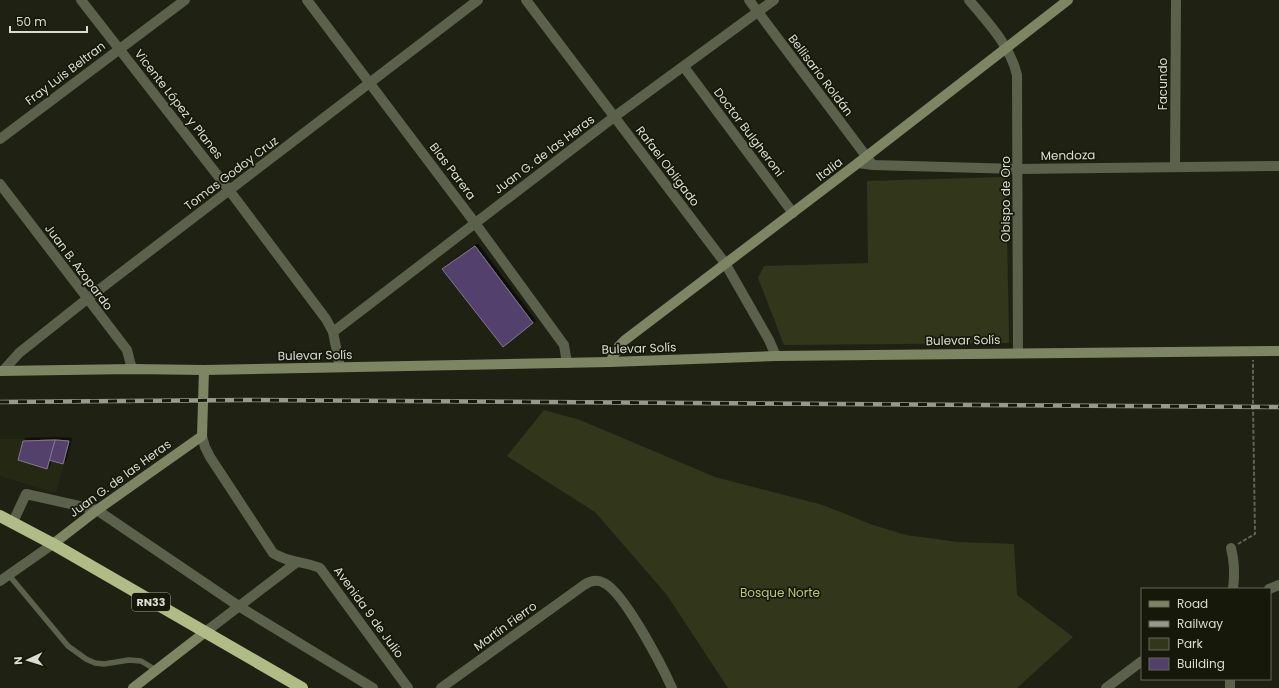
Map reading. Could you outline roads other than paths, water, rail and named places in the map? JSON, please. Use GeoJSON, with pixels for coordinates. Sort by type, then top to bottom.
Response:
{"type":"FeatureCollection","features":[{"type":"Feature","properties":{"kind":"highway","name":"RN33"},"geometry":{"type":"LineString","coordinates":[[0,516],[53,544],[204,633],[302,688]]}},
{"type":"Feature","properties":{"kind":"street","name":"Vicente López y Planes"},"geometry":{"type":"LineString","coordinates":[[81,0],[229,190],[326,319],[333,332],[340,367]]}},
{"type":"Feature","properties":{"kind":"street","name":"Fray Luis Beltran"},"geometry":{"type":"LineString","coordinates":[[0,139],[185,0]]}},
{"type":"Feature","properties":{"kind":"street","name":"Blas Parera"},"geometry":{"type":"LineString","coordinates":[[307,0],[371,83],[564,345],[567,363]]}},
{"type":"Feature","properties":{"kind":"street","name":"Tomas Godoy Cruz"},"geometry":{"type":"LineString","coordinates":[[1,371],[19,353],[87,299],[478,0]]}},
{"type":"Feature","properties":{"kind":"street","name":"Rafael Obligado"},"geometry":{"type":"LineString","coordinates":[[526,0],[725,263],[769,340],[776,356]]}},
{"type":"Feature","properties":{"kind":"street","name":"Bellisario Roldán"},"geometry":{"type":"LineString","coordinates":[[749,0],[873,165]]}},
{"type":"Feature","properties":{"kind":"street","name":"Juan G. de las Heras"},"geometry":{"type":"LineString","coordinates":[[333,332],[614,117],[774,0]]}},
{"type":"Feature","properties":{"kind":"street","name":"Obispo de Oro"},"geometry":{"type":"LineString","coordinates":[[969,0],[1006,47],[1014,62],[1017,75],[1018,353]]}},
{"type":"Feature","properties":{"kind":"street","name":"Italia"},"geometry":{"type":"LineString","coordinates":[[610,362],[619,346],[625,340],[793,213],[1068,0]]}},
{"type":"Feature","properties":{"kind":"street","name":"Facundo"},"geometry":{"type":"LineString","coordinates":[[1175,167],[1176,0]]}},
{"type":"Feature","properties":{"kind":"street","name":"Doctor Bulgheroni"},"geometry":{"type":"LineString","coordinates":[[684,67],[793,213]]}},
{"type":"Feature","properties":{"kind":"street","name":"Mendoza"},"geometry":{"type":"LineString","coordinates":[[858,163],[873,165],[1018,169],[1279,166]]}},
{"type":"Feature","properties":{"kind":"street","name":"Juan B. Azopardo"},"geometry":{"type":"LineString","coordinates":[[0,184],[127,350],[132,369]]}},
{"type":"Feature","properties":{"kind":"street","name":"Bulevar Solís"},"geometry":{"type":"LineString","coordinates":[[1,371],[132,369],[204,370],[567,363],[776,356],[1279,351]]}},
{"type":"Feature","properties":{"kind":"street"},"geometry":{"type":"LineString","coordinates":[[202,436],[204,370]]}},
{"type":"Feature","properties":{"kind":"street","name":"Juan G. de las Heras"},"geometry":{"type":"LineString","coordinates":[[0,581],[202,436]]}},
{"type":"Feature","properties":{"kind":"street","name":"Avenida 9 de Julio"},"geometry":{"type":"LineString","coordinates":[[202,436],[205,448],[210,457],[274,553],[280,557],[320,568],[408,688]]}},
{"type":"Feature","properties":{"kind":"street"},"geometry":{"type":"LineString","coordinates":[[13,522],[26,494],[97,510],[240,607],[373,688]]}},
{"type":"Feature","properties":{"kind":"street"},"geometry":{"type":"LineString","coordinates":[[1231,548],[1235,574],[1233,588]]}},
{"type":"Feature","properties":{"kind":"street"},"geometry":{"type":"LineString","coordinates":[[134,688],[297,562]]}},
{"type":"Feature","properties":{"kind":"street","name":"Martín Fierro"},"geometry":{"type":"LineString","coordinates":[[441,688],[590,581],[605,583],[615,592],[659,661],[672,688]]}},
{"type":"Feature","properties":{"kind":"street"},"geometry":{"type":"LineString","coordinates":[[1106,688],[1141,662]]}},
{"type":"Feature","properties":{"kind":"lane"},"geometry":{"type":"LineString","coordinates":[[8,574],[68,646],[86,659],[95,663],[104,664],[129,660],[141,661],[156,670]]}},
{"type":"Feature","properties":{"kind":"railway"},"geometry":{"type":"LineString","coordinates":[[0,402],[248,400],[1279,407]]}},
{"type":"Feature","properties":{"kind":"park label","name":"Bosque Norte"},"geometry":{"type":"Point","coordinates":[780,592]}}]}
